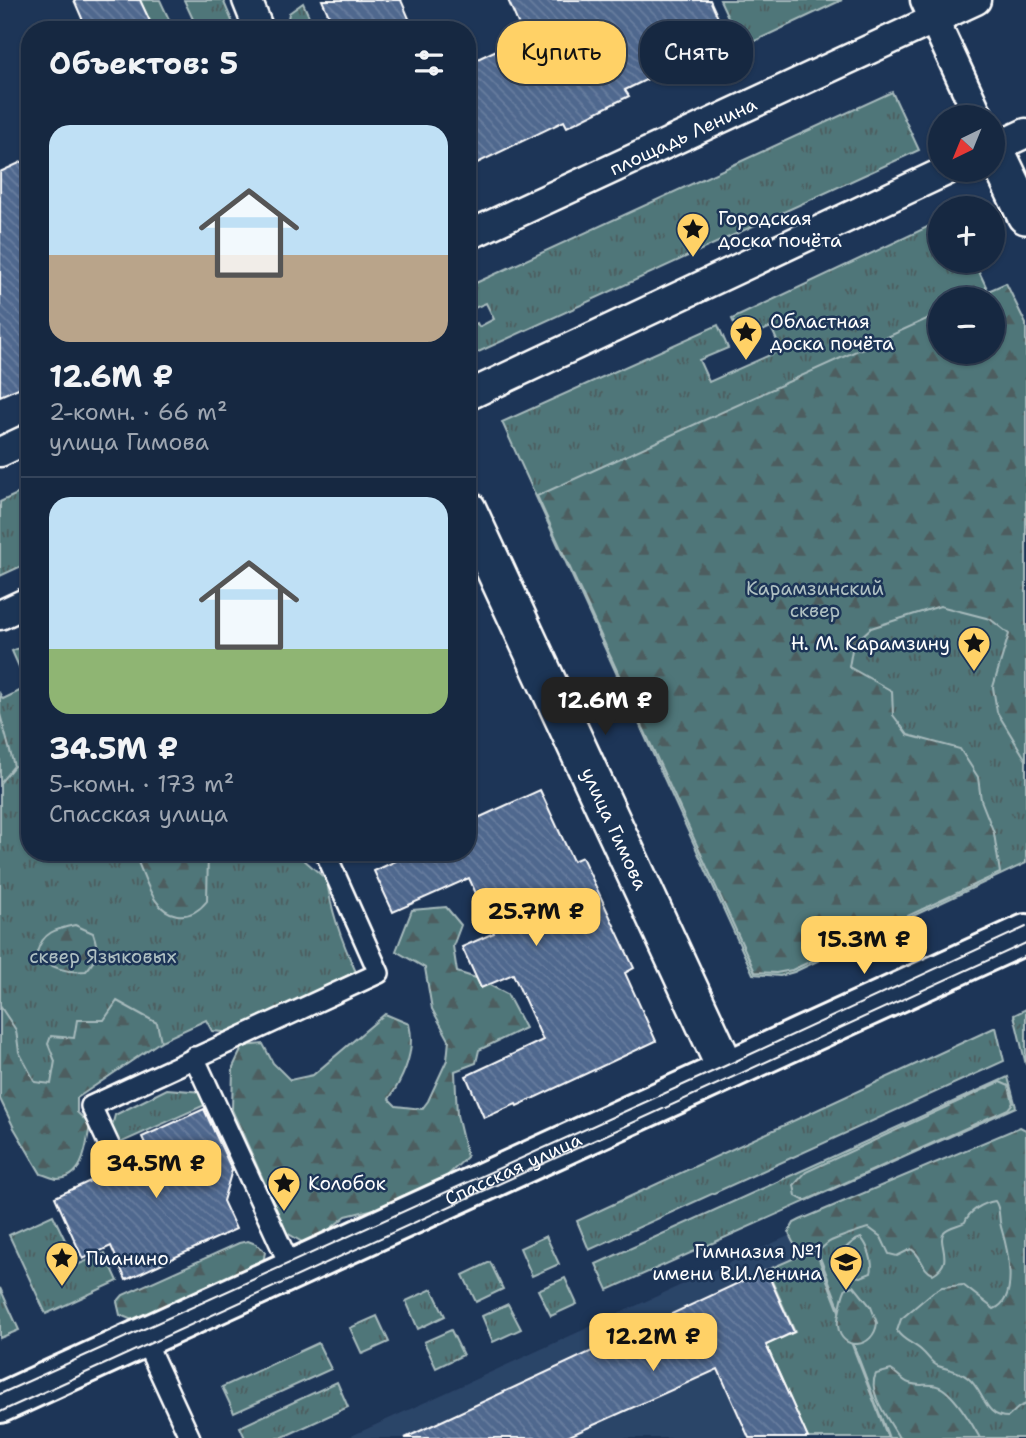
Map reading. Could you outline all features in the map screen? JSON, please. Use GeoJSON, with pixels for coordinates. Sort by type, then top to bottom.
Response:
{"type":"FeatureCollection","features":[{"type":"Feature","properties":{"kind":"street","name":"площадь Ленина"},"geometry":{"type":"LineString","coordinates":[[476,232],[929,10],[976,0]]}},
{"type":"Feature","properties":{"kind":"street"},"geometry":{"type":"LineString","coordinates":[[929,10],[979,105]]}},
{"type":"Feature","properties":{"kind":"street"},"geometry":{"type":"LineString","coordinates":[[1005,160],[1026,215]]}},
{"type":"Feature","properties":{"kind":"street"},"geometry":{"type":"LineString","coordinates":[[476,392],[928,179]]}},
{"type":"Feature","properties":{"kind":"street"},"geometry":{"type":"LineString","coordinates":[[0,452],[21,442]]}},
{"type":"Feature","properties":{"kind":"street","name":"улица Гимова"},"geometry":{"type":"LineString","coordinates":[[476,528],[727,1071]]}},
{"type":"Feature","properties":{"kind":"street"},"geometry":{"type":"LineString","coordinates":[[0,615],[21,605]]}},
{"type":"Feature","properties":{"kind":"street","name":"Спасская улица"},"geometry":{"type":"LineString","coordinates":[[0,1403],[1026,934]]}},
{"type":"Feature","properties":{"kind":"lane"},"geometry":{"type":"LineString","coordinates":[[117,1162],[91,1106],[379,972],[329,861]]}},
{"type":"Feature","properties":{"kind":"lane"},"geometry":{"type":"LineString","coordinates":[[194,1057],[292,1270]]}},
{"type":"Feature","properties":{"kind":"lane"},"geometry":{"type":"LineString","coordinates":[[144,1338],[190,1438]]}},
{"type":"Feature","properties":{"kind":"shaded area","name":"Гимназия №1 имени В.И.Ленина"},"geometry":{"type":"Polygon","coordinates":[[[1022,1129],[1026,1145],[1026,1438],[347,1438],[1022,1129]]]}},
{"type":"Feature","properties":{"kind":"green space"},"geometry":{"type":"Polygon","coordinates":[[[140,0],[160,0],[170,21],[150,21],[140,0]]]}},
{"type":"Feature","properties":{"kind":"green space"},"geometry":{"type":"Polygon","coordinates":[[[184,0],[223,0],[232,21],[194,21],[184,0]]]}},
{"type":"Feature","properties":{"kind":"green space"},"geometry":{"type":"Polygon","coordinates":[[[720,0],[842,0],[753,42],[753,21],[730,21],[720,0]]]}},
{"type":"Feature","properties":{"kind":"green space"},"geometry":{"type":"Polygon","coordinates":[[[303,3],[311,21],[288,21],[289,13],[303,3]]]}},
{"type":"Feature","properties":{"kind":"green space"},"geometry":{"type":"Polygon","coordinates":[[[892,92],[919,150],[476,353],[476,324],[479,327],[494,319],[486,303],[476,307],[476,283],[892,92]]]}},
{"type":"Feature","properties":{"kind":"green space","name":"Карамзинский сквер"},"geometry":{"type":"Polygon","coordinates":[[[928,227],[928,273],[980,273],[986,287],[928,287],[928,364],[1005,364],[1005,360],[1026,373],[1026,863],[794,972],[780,976],[753,974],[502,422],[718,325],[728,348],[699,360],[709,382],[781,350],[771,327],[742,340],[732,319],[928,227]]]}},
{"type":"Feature","properties":{"kind":"green space","name":"Карамзинский сквер"},"geometry":{"type":"Polygon","coordinates":[[[1006,283],[1026,324],[1026,760],[997,712],[993,687],[1009,634],[990,619],[940,606],[871,628],[853,644],[849,667],[892,691],[893,715],[908,735],[960,749],[978,777],[981,800],[994,833],[1000,873],[792,970],[776,973],[755,972],[537,496],[928,318],[928,364],[1005,364],[1005,287],[997,287],[1006,283]]]}},
{"type":"Feature","properties":{"kind":"green space"},"geometry":{"type":"Polygon","coordinates":[[[21,492],[21,566],[0,576],[0,502],[21,492]]]}},
{"type":"Feature","properties":{"kind":"green space","name":"сквер Языковых"},"geometry":{"type":"Polygon","coordinates":[[[21,647],[21,671],[12,651],[21,647]]]}},
{"type":"Feature","properties":{"kind":"green space","name":"сквер Языковых"},"geometry":{"type":"Polygon","coordinates":[[[21,690],[21,861],[305,861],[327,880],[338,927],[356,972],[340,979],[329,990],[265,1020],[247,1022],[234,1033],[212,1031],[206,1020],[11,1111],[0,1088],[0,694],[3,699],[21,690]]]}},
{"type":"Feature","properties":{"kind":"green space"},"geometry":{"type":"Polygon","coordinates":[[[0,714],[14,766],[0,783],[0,714]]]}},
{"type":"Feature","properties":{"kind":"green space"},"geometry":{"type":"Polygon","coordinates":[[[137,861],[208,861],[207,901],[190,914],[177,915],[168,912],[160,906],[149,890],[137,861]]]}},
{"type":"Feature","properties":{"kind":"green space"},"geometry":{"type":"Polygon","coordinates":[[[446,907],[461,925],[453,946],[457,972],[476,978],[507,994],[525,1028],[479,1050],[476,1063],[455,1071],[457,1115],[467,1157],[429,1193],[346,1216],[309,1246],[287,1233],[232,1110],[233,1067],[243,1046],[263,1044],[273,1063],[290,1080],[313,1075],[385,1014],[409,1024],[411,1034],[407,1063],[389,1099],[396,1106],[422,1109],[447,1060],[449,1040],[432,1009],[425,968],[396,951],[412,910],[446,907]]]}},
{"type":"Feature","properties":{"kind":"green space"},"geometry":{"type":"Polygon","coordinates":[[[75,925],[93,933],[95,939],[95,958],[86,971],[59,969],[37,952],[51,932],[75,925]]]}},
{"type":"Feature","properties":{"kind":"green space"},"geometry":{"type":"Polygon","coordinates":[[[117,1001],[157,1023],[161,1041],[77,1098],[77,1112],[90,1125],[83,1159],[74,1173],[67,1177],[56,1179],[41,1174],[0,1099],[0,1006],[16,1030],[19,1052],[35,1082],[51,1084],[55,1061],[48,1044],[51,1036],[74,1038],[77,1020],[104,1020],[117,1001]]]}},
{"type":"Feature","properties":{"kind":"green space"},"geometry":{"type":"Polygon","coordinates":[[[1026,1009],[1026,1065],[1014,1015],[1026,1009]]]}},
{"type":"Feature","properties":{"kind":"green space"},"geometry":{"type":"Polygon","coordinates":[[[996,1027],[1004,1061],[589,1250],[577,1221],[996,1027]]]}},
{"type":"Feature","properties":{"kind":"green space"},"geometry":{"type":"Polygon","coordinates":[[[1008,1077],[1016,1107],[608,1290],[596,1264],[1008,1077]]]}},
{"type":"Feature","properties":{"kind":"green space"},"geometry":{"type":"Polygon","coordinates":[[[1000,1082],[1009,1086],[1013,1103],[1008,1109],[807,1200],[796,1196],[794,1185],[806,1172],[1000,1082]]]}},
{"type":"Feature","properties":{"kind":"green space"},"geometry":{"type":"Polygon","coordinates":[[[167,1089],[202,1092],[207,1104],[118,1144],[112,1126],[115,1115],[167,1089]]]}},
{"type":"Feature","properties":{"kind":"green space"},"geometry":{"type":"Polygon","coordinates":[[[1020,1127],[1026,1130],[1026,1404],[1008,1417],[994,1413],[965,1375],[936,1365],[897,1331],[901,1319],[942,1287],[963,1285],[994,1309],[1002,1303],[1007,1295],[1010,1272],[995,1201],[977,1208],[965,1222],[944,1232],[943,1264],[933,1274],[911,1249],[897,1256],[889,1254],[881,1237],[869,1228],[829,1242],[812,1252],[798,1249],[789,1232],[794,1223],[800,1220],[1020,1127]]]}},
{"type":"Feature","properties":{"kind":"green space"},"geometry":{"type":"Polygon","coordinates":[[[1026,1149],[1026,1438],[889,1438],[816,1247],[1026,1149]]]}},
{"type":"Feature","properties":{"kind":"green space"},"geometry":{"type":"Polygon","coordinates":[[[53,1215],[77,1265],[105,1253],[118,1281],[46,1314],[9,1235],[53,1215]]]}},
{"type":"Feature","properties":{"kind":"green space"},"geometry":{"type":"Polygon","coordinates":[[[546,1236],[559,1264],[532,1276],[520,1248],[546,1236]]]}},
{"type":"Feature","properties":{"kind":"green space"},"geometry":{"type":"Polygon","coordinates":[[[861,1238],[870,1254],[871,1273],[861,1277],[838,1274],[837,1263],[842,1252],[861,1238]]]}},
{"type":"Feature","properties":{"kind":"green space"},"geometry":{"type":"Polygon","coordinates":[[[248,1241],[265,1252],[263,1263],[137,1322],[120,1315],[117,1302],[123,1295],[248,1241]]]}},
{"type":"Feature","properties":{"kind":"green space"},"geometry":{"type":"Polygon","coordinates":[[[815,1249],[888,1438],[808,1438],[766,1345],[795,1332],[767,1270],[815,1249]]]}},
{"type":"Feature","properties":{"kind":"green space"},"geometry":{"type":"Polygon","coordinates":[[[490,1262],[503,1289],[476,1302],[463,1275],[490,1262]]]}},
{"type":"Feature","properties":{"kind":"green space"},"geometry":{"type":"Polygon","coordinates":[[[565,1278],[577,1304],[551,1316],[538,1290],[565,1278]]]}},
{"type":"Feature","properties":{"kind":"green space"},"geometry":{"type":"Polygon","coordinates":[[[854,1286],[871,1307],[877,1323],[870,1338],[857,1344],[845,1340],[840,1334],[838,1324],[846,1288],[854,1286]]]}},
{"type":"Feature","properties":{"kind":"green space"},"geometry":{"type":"Polygon","coordinates":[[[0,1288],[19,1330],[0,1338],[0,1288]]]}},
{"type":"Feature","properties":{"kind":"green space"},"geometry":{"type":"Polygon","coordinates":[[[432,1289],[445,1316],[418,1329],[406,1301],[432,1289]]]}},
{"type":"Feature","properties":{"kind":"green space"},"geometry":{"type":"Polygon","coordinates":[[[508,1304],[521,1329],[493,1342],[482,1316],[508,1304]]]}},
{"type":"Feature","properties":{"kind":"green space"},"geometry":{"type":"Polygon","coordinates":[[[377,1316],[389,1342],[362,1354],[350,1328],[377,1316]]]}},
{"type":"Feature","properties":{"kind":"green space"},"geometry":{"type":"Polygon","coordinates":[[[451,1330],[463,1355],[436,1368],[424,1342],[451,1330]]]}},
{"type":"Feature","properties":{"kind":"green space"},"geometry":{"type":"Polygon","coordinates":[[[318,1343],[331,1369],[234,1413],[222,1387],[318,1343]]]}},
{"type":"Feature","properties":{"kind":"green space"},"geometry":{"type":"Polygon","coordinates":[[[891,1370],[909,1383],[934,1385],[943,1389],[962,1409],[980,1438],[899,1438],[880,1406],[874,1389],[876,1374],[891,1370]]]}},
{"type":"Feature","properties":{"kind":"green space"},"geometry":{"type":"Polygon","coordinates":[[[337,1382],[348,1407],[281,1438],[245,1438],[240,1427],[337,1382]]]}},
{"type":"Feature","properties":{"kind":"building"},"geometry":{"type":"Polygon","coordinates":[[[74,0],[140,0],[150,21],[83,21],[74,0]]]}},
{"type":"Feature","properties":{"kind":"building"},"geometry":{"type":"Polygon","coordinates":[[[322,0],[401,0],[410,21],[331,21],[322,0]]]}},
{"type":"Feature","properties":{"kind":"building"},"geometry":{"type":"Polygon","coordinates":[[[508,0],[710,0],[719,21],[640,21],[640,83],[625,90],[629,96],[567,127],[564,121],[476,164],[476,60],[497,50],[497,84],[626,84],[626,21],[517,21],[508,0]]]}},
{"type":"Feature","properties":{"kind":"building"},"geometry":{"type":"Polygon","coordinates":[[[21,162],[21,387],[0,396],[0,172],[21,162]]]}},
{"type":"Feature","properties":{"kind":"building"},"geometry":{"type":"Polygon","coordinates":[[[540,790],[573,861],[582,857],[634,968],[625,973],[656,1041],[517,1106],[516,1104],[484,1118],[466,1076],[543,1040],[513,974],[481,988],[462,947],[494,933],[469,878],[393,912],[374,871],[396,861],[476,861],[476,819],[540,790]]]}},
{"type":"Feature","properties":{"kind":"building"},"geometry":{"type":"Polygon","coordinates":[[[204,1109],[232,1170],[223,1201],[236,1229],[126,1280],[111,1246],[83,1259],[55,1197],[110,1172],[123,1173],[129,1163],[150,1154],[142,1137],[204,1109]]]}},
{"type":"Feature","properties":{"kind":"building"},"geometry":{"type":"Polygon","coordinates":[[[766,1270],[794,1332],[766,1345],[808,1438],[749,1438],[718,1369],[565,1438],[405,1438],[766,1270]]]}},
{"type":"Feature","properties":{"kind":"tram line"},"geometry":{"type":"LineString","coordinates":[[0,1394],[1026,927]]}},
{"type":"Feature","properties":{"kind":"tram line"},"geometry":{"type":"LineString","coordinates":[[0,1412],[1026,943]]}},
{"type":"Feature","properties":{"kind":"place","name":"Городская доска почёта"},"geometry":{"type":"Point","coordinates":[693,259]}},
{"type":"Feature","properties":{"kind":"place","name":"Областная доска почёта"},"geometry":{"type":"Point","coordinates":[746,362]}},
{"type":"Feature","properties":{"kind":"place","name":"Н. М. Карамзину"},"geometry":{"type":"Point","coordinates":[974,673]}},
{"type":"Feature","properties":{"kind":"place","name":"Колобок"},"geometry":{"type":"Point","coordinates":[284,1213]}},
{"type":"Feature","properties":{"kind":"place","name":"Пианино"},"geometry":{"type":"Point","coordinates":[62,1288]}},
{"type":"Feature","properties":{"kind":"place","name":"Гимназия №1 имени В.И.Ленина"},"geometry":{"type":"Point","coordinates":[846,1292]}}]}
